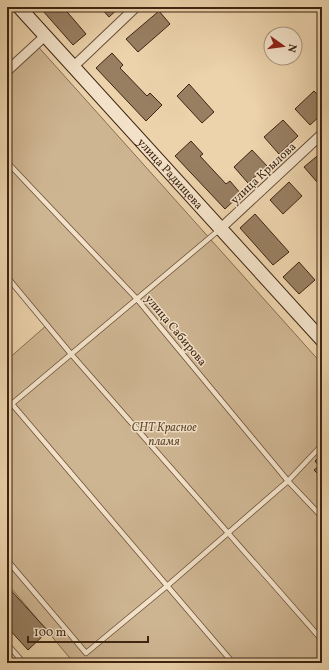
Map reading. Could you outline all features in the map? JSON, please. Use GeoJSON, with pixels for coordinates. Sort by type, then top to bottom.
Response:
{"type":"FeatureCollection","features":[{"type":"Feature","properties":{"kind":"street","name":"улица Радищева"},"geometry":{"type":"LineString","coordinates":[[19,7],[322,340]]}},
{"type":"Feature","properties":{"kind":"street"},"geometry":{"type":"LineString","coordinates":[[73,67],[136,7]]}},
{"type":"Feature","properties":{"kind":"street"},"geometry":{"type":"LineString","coordinates":[[7,71],[45,36]]}},
{"type":"Feature","properties":{"kind":"street","name":"улица Крылова"},"geometry":{"type":"LineString","coordinates":[[221,228],[322,134]]}},
{"type":"Feature","properties":{"kind":"lane","name":"улица Сабирова"},"geometry":{"type":"LineString","coordinates":[[7,162],[137,299],[288,481],[322,517]]}},
{"type":"Feature","properties":{"kind":"lane"},"geometry":{"type":"LineString","coordinates":[[7,408],[221,228]]}},
{"type":"Feature","properties":{"kind":"lane"},"geometry":{"type":"LineString","coordinates":[[7,277],[71,354],[322,640]]}},
{"type":"Feature","properties":{"kind":"lane"},"geometry":{"type":"LineString","coordinates":[[12,404],[233,663]]}},
{"type":"Feature","properties":{"kind":"lane"},"geometry":{"type":"LineString","coordinates":[[7,560],[86,653],[167,586],[288,481],[322,445]]}},
{"type":"Feature","properties":{"kind":"lane"},"geometry":{"type":"LineString","coordinates":[[7,644],[23,662]]}},
{"type":"Feature","properties":{"kind":"green space","name":"СНТ Красное пламя"},"geometry":{"type":"Polygon","coordinates":[[[34,42],[322,364],[322,663],[74,663],[7,583],[7,360],[48,324],[7,276],[7,66],[34,42]]]}},
{"type":"Feature","properties":{"kind":"building"},"geometry":{"type":"Polygon","coordinates":[[[48,7],[63,7],[86,34],[73,45],[43,11],[48,7]]]}},
{"type":"Feature","properties":{"kind":"building"},"geometry":{"type":"Polygon","coordinates":[[[100,7],[120,7],[109,17],[100,7]]]}},
{"type":"Feature","properties":{"kind":"building"},"geometry":{"type":"Polygon","coordinates":[[[159,11],[170,24],[138,52],[126,39],[159,11]]]}},
{"type":"Feature","properties":{"kind":"building"},"geometry":{"type":"Polygon","coordinates":[[[112,53],[123,65],[120,68],[147,96],[150,93],[162,105],[146,121],[96,68],[112,53]]]}},
{"type":"Feature","properties":{"kind":"building"},"geometry":{"type":"Polygon","coordinates":[[[189,84],[214,112],[202,123],[177,96],[189,84]]]}},
{"type":"Feature","properties":{"kind":"building"},"geometry":{"type":"Polygon","coordinates":[[[314,91],[322,99],[322,114],[310,125],[295,109],[314,91]]]}},
{"type":"Feature","properties":{"kind":"building"},"geometry":{"type":"Polygon","coordinates":[[[283,120],[298,136],[279,154],[264,137],[283,120]]]}},
{"type":"Feature","properties":{"kind":"building"},"geometry":{"type":"Polygon","coordinates":[[[191,141],[203,154],[200,156],[226,184],[230,181],[241,194],[225,209],[175,156],[191,141]]]}},
{"type":"Feature","properties":{"kind":"building"},"geometry":{"type":"Polygon","coordinates":[[[252,150],[267,166],[248,183],[234,167],[252,150]]]}},
{"type":"Feature","properties":{"kind":"building"},"geometry":{"type":"Polygon","coordinates":[[[322,152],[322,177],[317,182],[304,167],[322,152]]]}},
{"type":"Feature","properties":{"kind":"building"},"geometry":{"type":"Polygon","coordinates":[[[289,182],[302,196],[283,214],[270,200],[289,182]]]}},
{"type":"Feature","properties":{"kind":"building"},"geometry":{"type":"Polygon","coordinates":[[[255,214],[289,252],[273,265],[240,228],[255,214]]]}},
{"type":"Feature","properties":{"kind":"building"},"geometry":{"type":"Polygon","coordinates":[[[299,262],[315,280],[299,294],[283,277],[299,262]]]}},
{"type":"Feature","properties":{"kind":"building"},"geometry":{"type":"Polygon","coordinates":[[[322,454],[322,478],[314,470],[319,466],[315,461],[322,454]]]}},
{"type":"Feature","properties":{"kind":"building"},"geometry":{"type":"Polygon","coordinates":[[[7,586],[48,631],[28,650],[7,627],[7,586]]]}}]}
